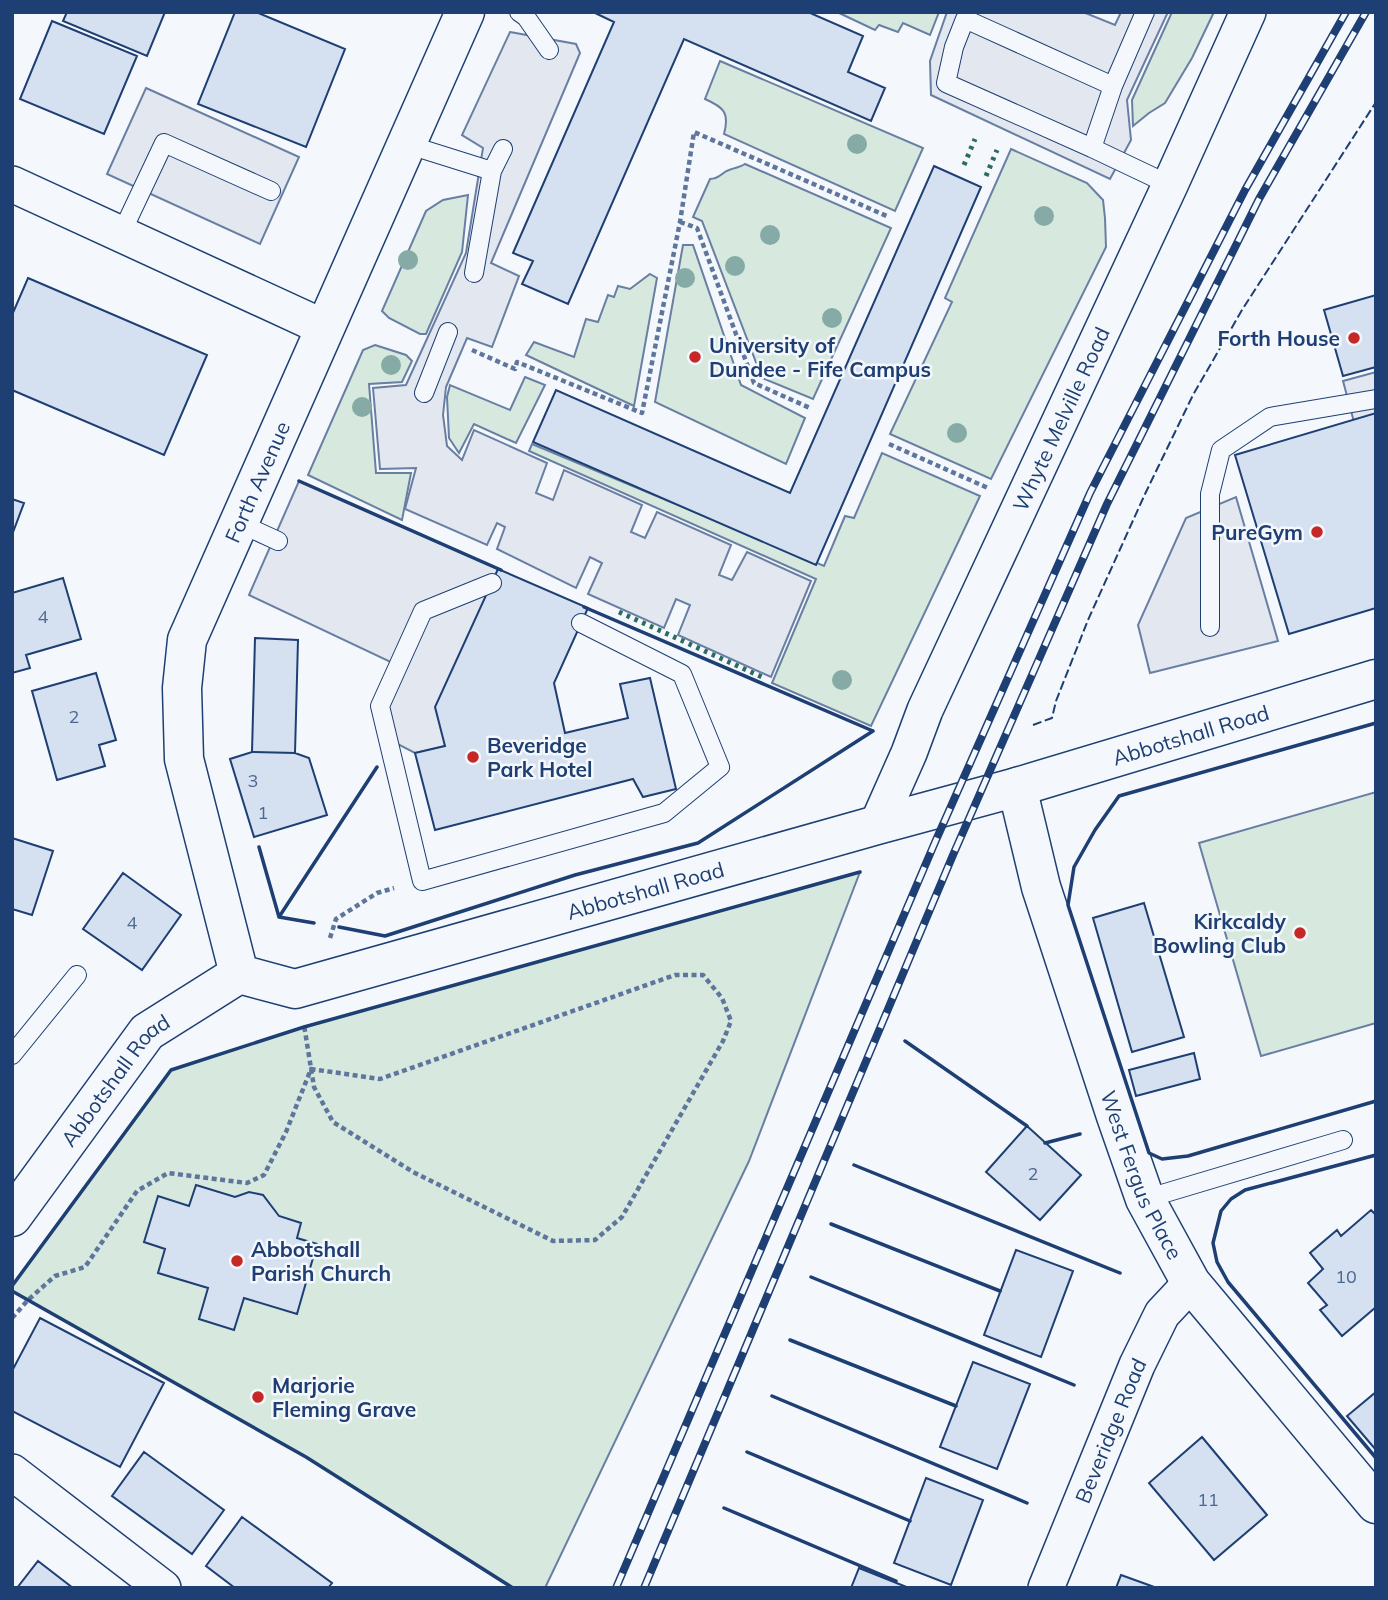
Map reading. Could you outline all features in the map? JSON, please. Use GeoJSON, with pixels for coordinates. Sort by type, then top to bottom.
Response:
{"type":"FeatureCollection","features":[{"type":"Feature","properties":{"kind":"main road","name":"Forth Avenue"},"geometry":{"type":"LineString","coordinates":[[239,974],[184,759],[182,688],[187,640],[465,12]]}},
{"type":"Feature","properties":{"kind":"main road","name":"Abbotshall Road"},"geometry":{"type":"LineString","coordinates":[[295,989],[1017,788],[1376,679]]}},
{"type":"Feature","properties":{"kind":"main road","name":"West Fergus Place"},"geometry":{"type":"LineString","coordinates":[[1017,788],[1041,887],[1145,1199],[1191,1283],[1376,1504]]}},
{"type":"Feature","properties":{"kind":"main road","name":"Abbotshall Road"},"geometry":{"type":"LineString","coordinates":[[12,1217],[147,1032],[239,974]]}},
{"type":"Feature","properties":{"kind":"main road"},"geometry":{"type":"LineString","coordinates":[[239,974],[295,989]]}},
{"type":"Feature","properties":{"kind":"street","name":"Whyte Melville Road"},"geometry":{"type":"LineString","coordinates":[[877,825],[925,710],[1248,12]]}},
{"type":"Feature","properties":{"kind":"street"},"geometry":{"type":"LineString","coordinates":[[13,186],[325,328]]}},
{"type":"Feature","properties":{"kind":"street","name":"Beveridge Road"},"geometry":{"type":"LineString","coordinates":[[1046,1588],[1137,1365],[1162,1314],[1191,1283]]}},
{"type":"Feature","properties":{"kind":"street"},"geometry":{"type":"LineString","coordinates":[[12,1472],[163,1588]]}},
{"type":"Feature","properties":{"kind":"lane"},"geometry":{"type":"LineString","coordinates":[[519,12],[526,17],[549,50]]}},
{"type":"Feature","properties":{"kind":"lane"},"geometry":{"type":"LineString","coordinates":[[1092,148],[1113,86],[1145,12]]}},
{"type":"Feature","properties":{"kind":"lane"},"geometry":{"type":"LineString","coordinates":[[1113,86],[965,19],[954,47],[946,83],[1170,185]]}},
{"type":"Feature","properties":{"kind":"lane"},"geometry":{"type":"LineString","coordinates":[[121,234],[164,144],[271,191]]}},
{"type":"Feature","properties":{"kind":"lane"},"geometry":{"type":"LineString","coordinates":[[406,144],[492,172]]}},
{"type":"Feature","properties":{"kind":"lane"},"geometry":{"type":"LineString","coordinates":[[474,273],[492,172],[503,149]]}},
{"type":"Feature","properties":{"kind":"lane"},"geometry":{"type":"LineString","coordinates":[[424,393],[447,335]]}},
{"type":"Feature","properties":{"kind":"lane"},"geometry":{"type":"LineString","coordinates":[[1210,627],[1210,494],[1222,450],[1270,418],[1376,399]]}},
{"type":"Feature","properties":{"kind":"lane"},"geometry":{"type":"LineString","coordinates":[[239,523],[278,541]]}},
{"type":"Feature","properties":{"kind":"lane"},"geometry":{"type":"LineString","coordinates":[[492,583],[418,609],[380,706],[422,881],[664,813],[720,767],[682,674],[581,623]]}},
{"type":"Feature","properties":{"kind":"lane"},"geometry":{"type":"LineString","coordinates":[[12,1055],[77,975]]}},
{"type":"Feature","properties":{"kind":"lane"},"geometry":{"type":"LineString","coordinates":[[1145,1199],[1343,1140]]}},
{"type":"Feature","properties":{"kind":"path"},"geometry":{"type":"LineString","coordinates":[[447,335],[514,369],[517,362],[642,413],[680,222],[694,132],[889,217]]}},
{"type":"Feature","properties":{"kind":"path"},"geometry":{"type":"LineString","coordinates":[[680,222],[697,228],[754,383],[810,408]]}},
{"type":"Feature","properties":{"kind":"path"},"geometry":{"type":"LineString","coordinates":[[889,444],[993,490]]}},
{"type":"Feature","properties":{"kind":"path"},"geometry":{"type":"LineString","coordinates":[[335,927],[336,919],[377,893],[422,881]]}},
{"type":"Feature","properties":{"kind":"path"},"geometry":{"type":"LineString","coordinates":[[295,989],[314,1087],[333,1122],[413,1171],[553,1241],[595,1240],[622,1217],[723,1041],[731,1021],[722,998],[703,975],[675,975],[380,1079],[312,1069]]}},
{"type":"Feature","properties":{"kind":"path"},"geometry":{"type":"LineString","coordinates":[[12,1318],[55,1276],[85,1267],[137,1191],[168,1173],[247,1183],[264,1175],[286,1132],[312,1069]]}},
{"type":"Feature","properties":{"kind":"shaded area"},"geometry":{"type":"Polygon","coordinates":[[[837,12],[939,12],[930,35],[903,23],[898,32],[879,25],[875,30],[837,12]]]}},
{"type":"Feature","properties":{"kind":"shaded area"},"geometry":{"type":"Polygon","coordinates":[[[947,12],[1083,12],[1115,25],[1121,12],[1168,12],[1127,100],[1131,140],[1110,179],[931,95],[930,61],[947,12]]]}},
{"type":"Feature","properties":{"kind":"shaded area"},"geometry":{"type":"Polygon","coordinates":[[[1172,12],[1214,12],[1192,58],[1165,103],[1133,126],[1132,100],[1172,12]]]}},
{"type":"Feature","properties":{"kind":"shaded area"},"geometry":{"type":"Polygon","coordinates":[[[510,32],[576,44],[580,53],[491,263],[519,276],[492,347],[467,338],[446,387],[443,415],[447,446],[462,460],[474,430],[547,463],[536,493],[553,500],[564,470],[642,505],[631,532],[645,538],[657,512],[731,545],[719,575],[732,580],[747,552],[811,581],[771,677],[678,635],[690,605],[676,599],[664,628],[588,594],[602,563],[590,557],[576,588],[497,549],[505,527],[497,523],[487,545],[405,509],[416,468],[380,469],[373,388],[406,385],[466,253],[483,148],[462,135],[510,32]]]}},
{"type":"Feature","properties":{"kind":"shaded area"},"geometry":{"type":"Polygon","coordinates":[[[720,61],[923,148],[895,211],[724,134],[724,111],[705,99],[720,61]]]}},
{"type":"Feature","properties":{"kind":"shaded area"},"geometry":{"type":"Polygon","coordinates":[[[146,88],[299,157],[260,244],[107,174],[146,88]]]}},
{"type":"Feature","properties":{"kind":"shaded area"},"geometry":{"type":"Polygon","coordinates":[[[1011,149],[1087,183],[1103,200],[1106,247],[991,479],[890,434],[952,302],[945,298],[1011,149]]]}},
{"type":"Feature","properties":{"kind":"shaded area"},"geometry":{"type":"Polygon","coordinates":[[[745,164],[891,228],[813,399],[762,378],[702,221],[693,217],[710,179],[745,164]]]}},
{"type":"Feature","properties":{"kind":"shaded area"},"geometry":{"type":"Polygon","coordinates":[[[468,195],[462,252],[426,334],[420,334],[389,318],[382,311],[426,211],[443,200],[468,195]]]}},
{"type":"Feature","properties":{"kind":"shaded area"},"geometry":{"type":"Polygon","coordinates":[[[683,245],[693,245],[741,385],[805,418],[786,464],[655,402],[683,245]]]}},
{"type":"Feature","properties":{"kind":"shaded area"},"geometry":{"type":"Polygon","coordinates":[[[650,274],[657,278],[634,406],[526,355],[534,342],[574,357],[586,319],[598,322],[608,295],[614,297],[618,286],[630,289],[650,274]]]}},
{"type":"Feature","properties":{"kind":"shaded area"},"geometry":{"type":"Polygon","coordinates":[[[375,345],[406,355],[412,361],[402,382],[369,384],[376,473],[411,473],[402,520],[308,475],[363,350],[375,345]]]}},
{"type":"Feature","properties":{"kind":"shaded area"},"geometry":{"type":"Polygon","coordinates":[[[1376,372],[1376,416],[1354,422],[1343,381],[1376,372]]]}},
{"type":"Feature","properties":{"kind":"shaded area"},"geometry":{"type":"Polygon","coordinates":[[[525,377],[545,385],[516,443],[474,424],[459,453],[449,438],[447,397],[450,385],[510,410],[525,377]]]}},
{"type":"Feature","properties":{"kind":"shaded area"},"geometry":{"type":"Polygon","coordinates":[[[532,444],[824,566],[845,516],[854,518],[882,453],[980,496],[871,726],[772,683],[816,579],[529,451],[532,444]]]}},
{"type":"Feature","properties":{"kind":"shaded area"},"geometry":{"type":"Polygon","coordinates":[[[299,481],[498,569],[445,746],[415,753],[380,735],[393,663],[249,595],[299,481]]]}},
{"type":"Feature","properties":{"kind":"shaded area"},"geometry":{"type":"Polygon","coordinates":[[[1236,497],[1278,641],[1150,673],[1138,625],[1186,518],[1236,497]]]}},
{"type":"Feature","properties":{"kind":"shaded area","name":"Kirkcaldy Bowling Club"},"geometry":{"type":"Polygon","coordinates":[[[1376,792],[1376,1023],[1261,1056],[1199,843],[1376,792]]]}},
{"type":"Feature","properties":{"kind":"shaded area"},"geometry":{"type":"Polygon","coordinates":[[[860,872],[749,1161],[545,1588],[513,1588],[306,1457],[12,1291],[12,1286],[171,1070],[304,1027],[860,872]]]}},
{"type":"Feature","properties":{"kind":"building"},"geometry":{"type":"Polygon","coordinates":[[[67,12],[165,12],[147,56],[63,21],[67,12]]]}},
{"type":"Feature","properties":{"kind":"building"},"geometry":{"type":"Polygon","coordinates":[[[235,12],[256,12],[345,49],[306,147],[198,104],[235,12]]]}},
{"type":"Feature","properties":{"kind":"building"},"geometry":{"type":"Polygon","coordinates":[[[593,12],[808,12],[863,36],[848,72],[885,88],[871,121],[684,39],[568,304],[522,284],[533,261],[513,253],[614,22],[593,12]]]}},
{"type":"Feature","properties":{"kind":"building"},"geometry":{"type":"Polygon","coordinates":[[[52,21],[137,56],[104,134],[20,99],[52,21]]]}},
{"type":"Feature","properties":{"kind":"building"},"geometry":{"type":"Polygon","coordinates":[[[934,166],[981,187],[816,565],[533,442],[556,390],[790,493],[934,166]]]}},
{"type":"Feature","properties":{"kind":"building"},"geometry":{"type":"Polygon","coordinates":[[[28,278],[207,355],[164,455],[12,390],[12,315],[28,278]]]}},
{"type":"Feature","properties":{"kind":"building","name":"Forth House"},"geometry":{"type":"Polygon","coordinates":[[[1376,295],[1376,367],[1343,376],[1324,310],[1376,295]]]}},
{"type":"Feature","properties":{"kind":"building","name":"PureGym"},"geometry":{"type":"Polygon","coordinates":[[[1376,413],[1376,608],[1289,634],[1235,455],[1376,413]]]}},
{"type":"Feature","properties":{"kind":"building"},"geometry":{"type":"Polygon","coordinates":[[[12,499],[24,503],[12,535],[12,499]]]}},
{"type":"Feature","properties":{"kind":"building"},"geometry":{"type":"Polygon","coordinates":[[[498,569],[588,608],[554,683],[565,733],[628,718],[620,684],[650,678],[676,789],[643,797],[633,779],[435,830],[415,753],[445,746],[435,707],[498,569]]]}},
{"type":"Feature","properties":{"kind":"building"},"geometry":{"type":"Polygon","coordinates":[[[63,578],[81,639],[26,655],[30,668],[12,673],[12,593],[63,578]]]}},
{"type":"Feature","properties":{"kind":"building"},"geometry":{"type":"Polygon","coordinates":[[[255,638],[298,640],[295,753],[252,752],[255,638]]]}},
{"type":"Feature","properties":{"kind":"building"},"geometry":{"type":"Polygon","coordinates":[[[96,673],[116,740],[99,745],[105,766],[57,780],[32,691],[96,673]]]}},
{"type":"Feature","properties":{"kind":"building"},"geometry":{"type":"Polygon","coordinates":[[[252,752],[295,753],[309,758],[327,815],[254,837],[230,759],[252,752]]]}},
{"type":"Feature","properties":{"kind":"building"},"geometry":{"type":"Polygon","coordinates":[[[12,838],[53,851],[32,915],[12,909],[12,838]]]}},
{"type":"Feature","properties":{"kind":"building"},"geometry":{"type":"Polygon","coordinates":[[[123,873],[181,915],[142,970],[83,929],[123,873]]]}},
{"type":"Feature","properties":{"kind":"building"},"geometry":{"type":"Polygon","coordinates":[[[1144,903],[1184,1037],[1132,1052],[1093,918],[1144,903]]]}},
{"type":"Feature","properties":{"kind":"building"},"geometry":{"type":"Polygon","coordinates":[[[1194,1053],[1200,1079],[1136,1096],[1129,1070],[1194,1053]]]}},
{"type":"Feature","properties":{"kind":"building"},"geometry":{"type":"Polygon","coordinates":[[[1027,1126],[1081,1175],[1040,1220],[986,1172],[1027,1126]]]}},
{"type":"Feature","properties":{"kind":"building","name":"Abbotshall Parish Church"},"geometry":{"type":"Polygon","coordinates":[[[196,1185],[235,1197],[249,1192],[263,1195],[279,1216],[301,1223],[297,1238],[317,1244],[297,1314],[244,1298],[234,1330],[199,1319],[208,1288],[158,1273],[165,1249],[144,1242],[158,1196],[189,1206],[196,1185]]]}},
{"type":"Feature","properties":{"kind":"building"},"geometry":{"type":"Polygon","coordinates":[[[1371,1210],[1376,1215],[1376,1307],[1342,1336],[1320,1310],[1327,1305],[1308,1283],[1323,1269],[1310,1253],[1337,1230],[1341,1236],[1371,1210]]]}},
{"type":"Feature","properties":{"kind":"building"},"geometry":{"type":"Polygon","coordinates":[[[1016,1250],[1073,1271],[1041,1357],[984,1335],[1016,1250]]]}},
{"type":"Feature","properties":{"kind":"building"},"geometry":{"type":"Polygon","coordinates":[[[40,1318],[164,1383],[120,1467],[12,1411],[12,1371],[40,1318]]]}},
{"type":"Feature","properties":{"kind":"building"},"geometry":{"type":"Polygon","coordinates":[[[973,1362],[1030,1384],[997,1469],[940,1447],[973,1362]]]}},
{"type":"Feature","properties":{"kind":"building"},"geometry":{"type":"Polygon","coordinates":[[[1376,1392],[1376,1450],[1347,1416],[1376,1392]]]}},
{"type":"Feature","properties":{"kind":"building"},"geometry":{"type":"Polygon","coordinates":[[[1202,1437],[1267,1515],[1214,1560],[1149,1483],[1202,1437]]]}},
{"type":"Feature","properties":{"kind":"building"},"geometry":{"type":"Polygon","coordinates":[[[144,1452],[224,1510],[192,1554],[112,1496],[144,1452]]]}},
{"type":"Feature","properties":{"kind":"building"},"geometry":{"type":"Polygon","coordinates":[[[926,1478],[983,1500],[951,1585],[894,1563],[926,1478]]]}},
{"type":"Feature","properties":{"kind":"building"},"geometry":{"type":"Polygon","coordinates":[[[242,1517],[332,1583],[328,1588],[235,1588],[206,1566],[242,1517]]]}},
{"type":"Feature","properties":{"kind":"building"},"geometry":{"type":"Polygon","coordinates":[[[38,1561],[73,1588],[17,1588],[38,1561]]]}},
{"type":"Feature","properties":{"kind":"building"},"geometry":{"type":"Polygon","coordinates":[[[859,1568],[909,1588],[851,1588],[859,1568]]]}},
{"type":"Feature","properties":{"kind":"building"},"geometry":{"type":"Polygon","coordinates":[[[1121,1575],[1157,1588],[1116,1588],[1121,1575]]]}},
{"type":"Feature","properties":{"kind":"railway"},"geometry":{"type":"LineString","coordinates":[[616,1588],[936,840],[1090,493],[1245,190],[1346,12]]}},
{"type":"Feature","properties":{"kind":"railway"},"geometry":{"type":"LineString","coordinates":[[644,1588],[953,855],[1107,504],[1259,199],[1366,12]]}},
{"type":"Feature","properties":{"kind":"hedge"},"geometry":{"type":"LineString","coordinates":[[964,165],[975,139]]}},
{"type":"Feature","properties":{"kind":"hedge"},"geometry":{"type":"LineString","coordinates":[[986,176],[997,150]]}},
{"type":"Feature","properties":{"kind":"hedge"},"geometry":{"type":"LineString","coordinates":[[619,612],[762,677]]}},
{"type":"Feature","properties":{"kind":"fence"},"geometry":{"type":"LineString","coordinates":[[1033,725],[1052,718],[1056,701],[1088,620],[1193,395],[1242,310],[1376,102]]}},
{"type":"Feature","properties":{"kind":"wall"},"geometry":{"type":"LineString","coordinates":[[299,481],[501,570]]}},
{"type":"Feature","properties":{"kind":"wall"},"geometry":{"type":"LineString","coordinates":[[584,607],[873,731]]}},
{"type":"Feature","properties":{"kind":"wall"},"geometry":{"type":"LineString","coordinates":[[1376,723],[1119,796],[1074,867],[1068,905],[1149,1153],[1162,1159],[1188,1156],[1376,1101]]}},
{"type":"Feature","properties":{"kind":"wall"},"geometry":{"type":"LineString","coordinates":[[339,927],[385,936],[575,875],[698,843],[873,731]]}},
{"type":"Feature","properties":{"kind":"wall"},"geometry":{"type":"LineString","coordinates":[[314,923],[279,917],[377,767]]}},
{"type":"Feature","properties":{"kind":"wall"},"geometry":{"type":"LineString","coordinates":[[259,847],[279,917]]}},
{"type":"Feature","properties":{"kind":"wall"},"geometry":{"type":"LineString","coordinates":[[12,1286],[171,1070],[304,1027],[860,872]]}},
{"type":"Feature","properties":{"kind":"wall"},"geometry":{"type":"LineString","coordinates":[[905,1041],[1027,1126]]}},
{"type":"Feature","properties":{"kind":"wall"},"geometry":{"type":"LineString","coordinates":[[1045,1143],[1080,1134]]}},
{"type":"Feature","properties":{"kind":"wall"},"geometry":{"type":"LineString","coordinates":[[1376,1155],[1245,1190],[1231,1199],[1221,1211],[1213,1243],[1217,1262],[1228,1282],[1376,1458]]}},
{"type":"Feature","properties":{"kind":"wall"},"geometry":{"type":"LineString","coordinates":[[854,1165],[1120,1273]]}},
{"type":"Feature","properties":{"kind":"wall"},"geometry":{"type":"LineString","coordinates":[[831,1224],[1000,1291]]}},
{"type":"Feature","properties":{"kind":"wall"},"geometry":{"type":"LineString","coordinates":[[811,1277],[1074,1385]]}},
{"type":"Feature","properties":{"kind":"wall"},"geometry":{"type":"LineString","coordinates":[[12,1291],[306,1457],[513,1588]]}},
{"type":"Feature","properties":{"kind":"wall"},"geometry":{"type":"LineString","coordinates":[[790,1340],[956,1406]]}},
{"type":"Feature","properties":{"kind":"wall"},"geometry":{"type":"LineString","coordinates":[[772,1396],[1027,1503]]}},
{"type":"Feature","properties":{"kind":"wall"},"geometry":{"type":"LineString","coordinates":[[747,1452],[910,1521]]}},
{"type":"Feature","properties":{"kind":"wall"},"geometry":{"type":"LineString","coordinates":[[724,1508],[896,1581]]}},
{"type":"Feature","properties":{"kind":"place","name":"Forth House"},"geometry":{"type":"Point","coordinates":[1354,338]}},
{"type":"Feature","properties":{"kind":"place","name":"University of Dundee - Fife Campus"},"geometry":{"type":"Point","coordinates":[695,357]}},
{"type":"Feature","properties":{"kind":"place","name":"PureGym"},"geometry":{"type":"Point","coordinates":[1317,532]}},
{"type":"Feature","properties":{"kind":"place","name":"Beveridge Park Hotel"},"geometry":{"type":"Point","coordinates":[473,757]}},
{"type":"Feature","properties":{"kind":"place","name":"Kirkcaldy Bowling Club"},"geometry":{"type":"Point","coordinates":[1300,933]}},
{"type":"Feature","properties":{"kind":"place","name":"Abbotshall Parish Church"},"geometry":{"type":"Point","coordinates":[237,1261]}},
{"type":"Feature","properties":{"kind":"place","name":"Marjorie Fleming Grave"},"geometry":{"type":"Point","coordinates":[258,1397]}}]}
